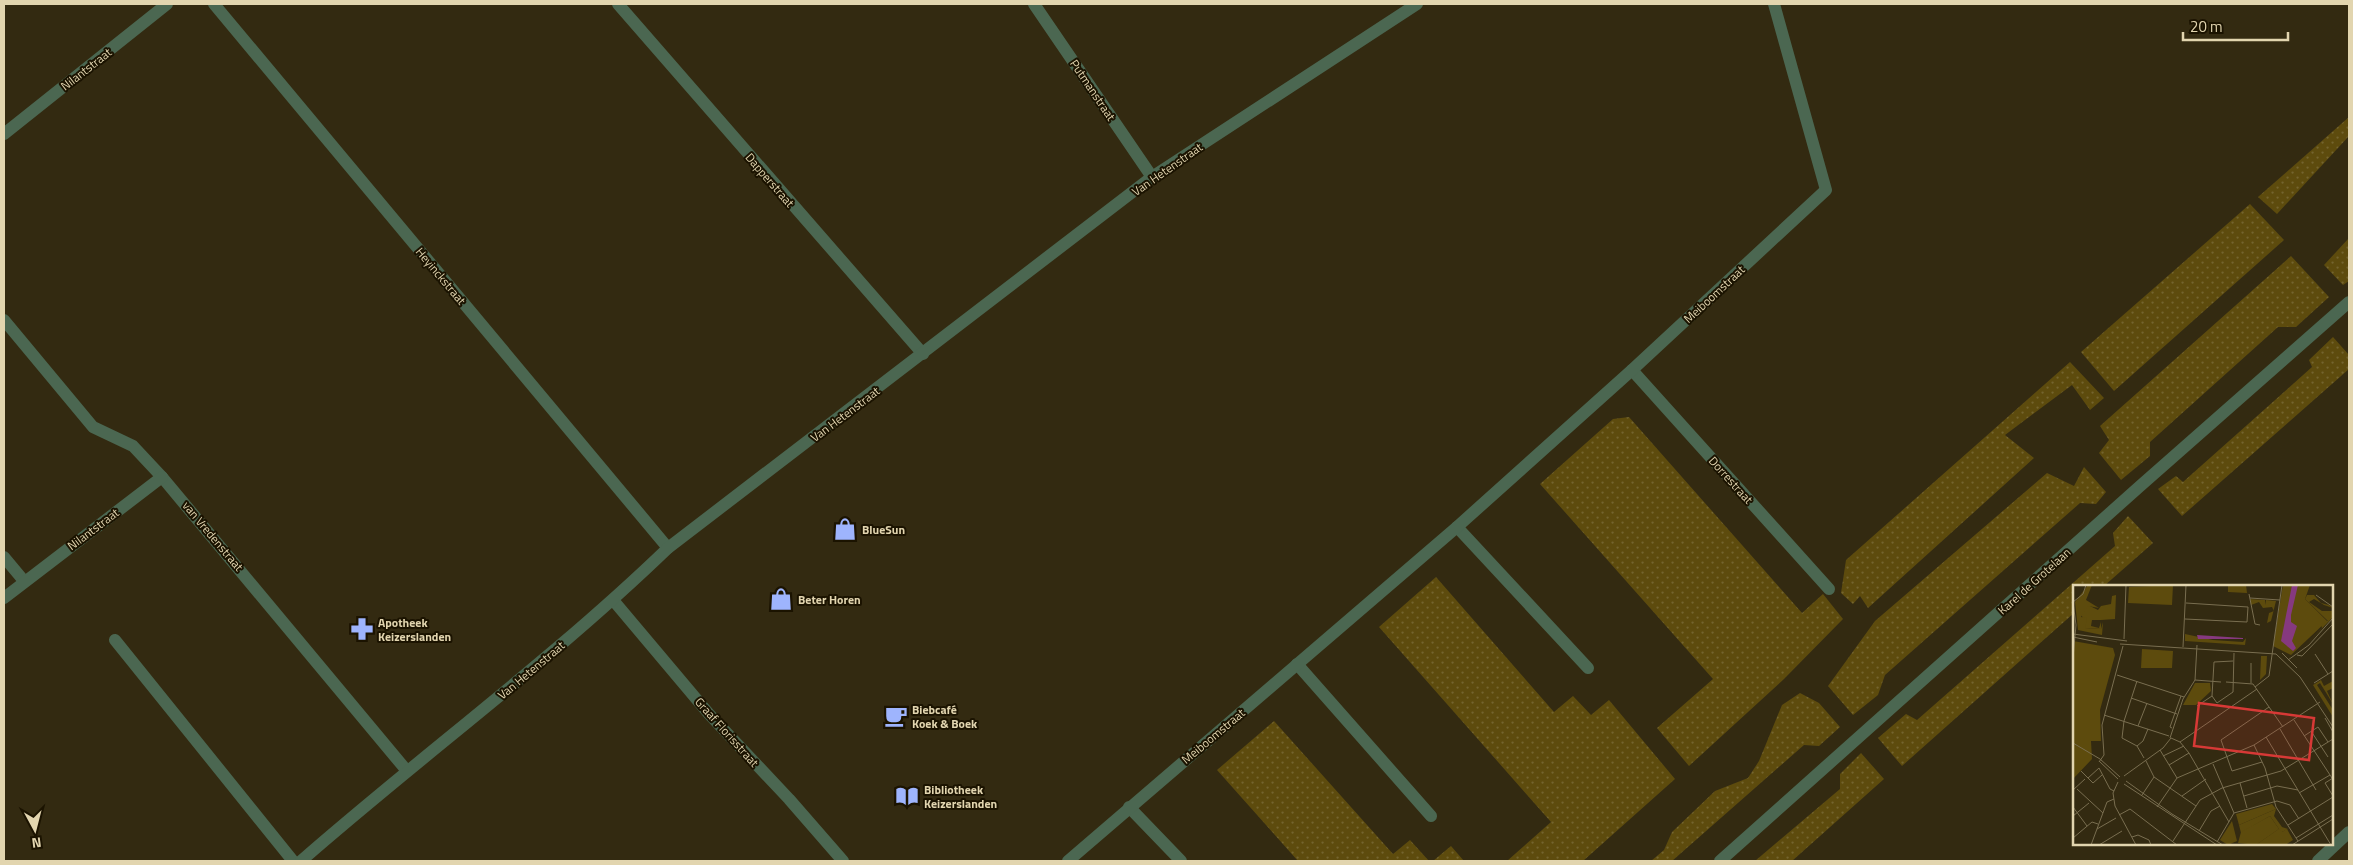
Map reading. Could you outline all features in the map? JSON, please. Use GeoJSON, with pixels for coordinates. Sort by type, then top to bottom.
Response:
{"type":"FeatureCollection","features":[{"type":"Feature","properties":{"kind":"street","name":"Nilantstraat"},"geometry":{"type":"LineString","coordinates":[[4,134],[168,4]]}},
{"type":"Feature","properties":{"kind":"street","name":"Heyinckstraat"},"geometry":{"type":"LineString","coordinates":[[214,4],[668,548]]}},
{"type":"Feature","properties":{"kind":"street","name":"Dapperstraat"},"geometry":{"type":"LineString","coordinates":[[618,4],[923,354]]}},
{"type":"Feature","properties":{"kind":"street","name":"Putmanstraat"},"geometry":{"type":"LineString","coordinates":[[1034,4],[1152,177]]}},
{"type":"Feature","properties":{"kind":"street","name":"Van Hetenstraat"},"geometry":{"type":"LineString","coordinates":[[301,861],[407,771],[535,668],[613,600],[668,548],[1152,177],[1417,4]]}},
{"type":"Feature","properties":{"kind":"street","name":"Meiboomstraat"},"geometry":{"type":"LineString","coordinates":[[1068,861],[1457,527],[1632,370],[1826,190],[1774,4]]}},
{"type":"Feature","properties":{"kind":"street","name":"Karel de Grotelaan"},"geometry":{"type":"LineString","coordinates":[[1720,861],[2349,302]]}},
{"type":"Feature","properties":{"kind":"street","name":"van Vredenstraat"},"geometry":{"type":"LineString","coordinates":[[4,320],[93,427],[133,446],[162,477],[407,771]]}},
{"type":"Feature","properties":{"kind":"street","name":"Dorrestraat"},"geometry":{"type":"LineString","coordinates":[[1632,370],[1829,589]]}},
{"type":"Feature","properties":{"kind":"street","name":"Nilantstraat"},"geometry":{"type":"LineString","coordinates":[[4,598],[162,477]]}},
{"type":"Feature","properties":{"kind":"street"},"geometry":{"type":"LineString","coordinates":[[1457,527],[1588,668]]}},
{"type":"Feature","properties":{"kind":"street"},"geometry":{"type":"LineString","coordinates":[[4,557],[24,581]]}},
{"type":"Feature","properties":{"kind":"street","name":"Graaf Florisstraat"},"geometry":{"type":"LineString","coordinates":[[613,600],[709,714],[789,799],[843,861]]}},
{"type":"Feature","properties":{"kind":"street"},"geometry":{"type":"LineString","coordinates":[[115,640],[294,861]]}},
{"type":"Feature","properties":{"kind":"street"},"geometry":{"type":"LineString","coordinates":[[1297,664],[1431,816]]}},
{"type":"Feature","properties":{"kind":"street"},"geometry":{"type":"LineString","coordinates":[[1129,807],[1180,861]]}},
{"type":"Feature","properties":{"kind":"street"},"geometry":{"type":"LineString","coordinates":[[2318,861],[2349,832]]}},
{"type":"Feature","properties":{"kind":"shaded area"},"geometry":{"type":"Polygon","coordinates":[[[2349,117],[2349,136],[2277,214],[2258,197],[2349,117]]]}},
{"type":"Feature","properties":{"kind":"shaded area"},"geometry":{"type":"Polygon","coordinates":[[[2250,204],[2284,240],[2114,391],[2081,352],[2250,204]]]}},
{"type":"Feature","properties":{"kind":"shaded area"},"geometry":{"type":"Polygon","coordinates":[[[2349,238],[2349,281],[2343,285],[2324,265],[2349,238]]]}},
{"type":"Feature","properties":{"kind":"shaded area"},"geometry":{"type":"Polygon","coordinates":[[[2291,256],[2329,297],[2296,327],[2278,327],[2150,442],[2150,456],[2121,480],[2099,453],[2109,440],[2100,426],[2291,256]]]}},
{"type":"Feature","properties":{"kind":"shaded area"},"geometry":{"type":"Polygon","coordinates":[[[2333,337],[2349,355],[2349,369],[2182,516],[2158,489],[2176,476],[2183,482],[2312,367],[2309,360],[2333,337]]]}},
{"type":"Feature","properties":{"kind":"shaded area"},"geometry":{"type":"Polygon","coordinates":[[[2070,362],[2104,398],[2090,410],[2072,385],[2005,435],[2034,458],[1868,608],[1860,596],[1853,604],[1841,593],[1846,560],[2070,362]]]}},
{"type":"Feature","properties":{"kind":"shaded area"},"geometry":{"type":"Polygon","coordinates":[[[1629,417],[1802,613],[1823,594],[1843,619],[1784,679],[1689,766],[1657,728],[1713,679],[1540,484],[1613,419],[1629,417]]]}},
{"type":"Feature","properties":{"kind":"shaded area"},"geometry":{"type":"Polygon","coordinates":[[[2084,467],[2106,492],[2096,504],[2080,503],[1885,675],[1878,695],[1853,715],[1828,686],[1875,621],[2047,473],[2074,486],[2084,467]]]}},
{"type":"Feature","properties":{"kind":"shaded area"},"geometry":{"type":"Polygon","coordinates":[[[2128,516],[2153,543],[2105,585],[2073,585],[2073,614],[1902,766],[1878,738],[1906,714],[1917,720],[2115,546],[2113,533],[2128,516]]]}},
{"type":"Feature","properties":{"kind":"shaded area"},"geometry":{"type":"Polygon","coordinates":[[[1436,577],[1554,712],[1573,696],[1591,715],[1609,700],[1675,779],[1583,861],[1507,861],[1551,822],[1379,627],[1436,577]]]}},
{"type":"Feature","properties":{"kind":"shaded area"},"geometry":{"type":"Polygon","coordinates":[[[1800,693],[1819,703],[1840,727],[1819,746],[1804,745],[1672,861],[1651,861],[1664,850],[1672,832],[1715,791],[1748,778],[1759,761],[1782,705],[1800,693]]]}},
{"type":"Feature","properties":{"kind":"shaded area"},"geometry":{"type":"Polygon","coordinates":[[[1274,721],[1393,854],[1410,840],[1429,861],[1298,861],[1217,770],[1274,721]]]}},
{"type":"Feature","properties":{"kind":"shaded area"},"geometry":{"type":"Polygon","coordinates":[[[1861,753],[1884,779],[1792,861],[1755,861],[1840,789],[1840,774],[1861,753]]]}},
{"type":"Feature","properties":{"kind":"shaded area"},"geometry":{"type":"Polygon","coordinates":[[[1451,846],[1464,861],[1433,861],[1451,846]]]}},
{"type":"Feature","properties":{"kind":"place","name":"BlueSun"},"geometry":{"type":"Point","coordinates":[845,529]}},
{"type":"Feature","properties":{"kind":"place","name":"Beter Horen"},"geometry":{"type":"Point","coordinates":[781,599]}},
{"type":"Feature","properties":{"kind":"place","name":"Apotheek Keizerslanden"},"geometry":{"type":"Point","coordinates":[362,629]}},
{"type":"Feature","properties":{"kind":"place","name":"Biebcafé Koek & Boek"},"geometry":{"type":"Point","coordinates":[896,716]}},
{"type":"Feature","properties":{"kind":"place","name":"Bibliotheek Keizerslanden"},"geometry":{"type":"Point","coordinates":[907,796]}}]}
